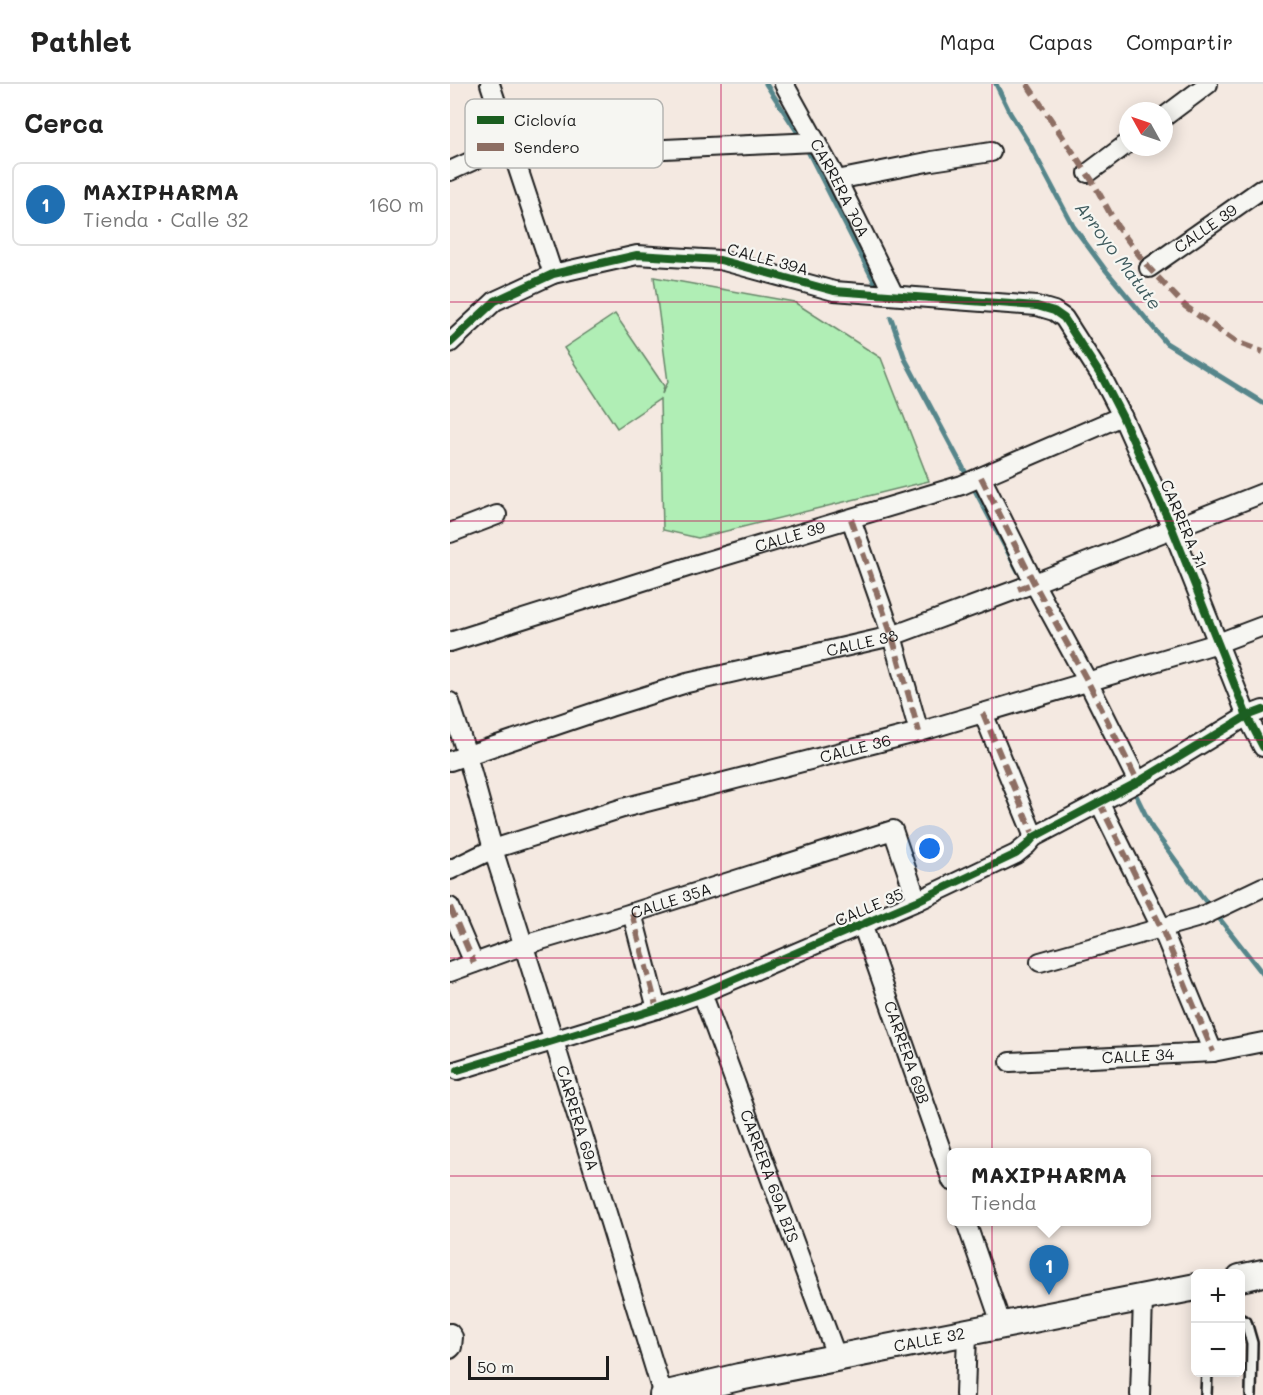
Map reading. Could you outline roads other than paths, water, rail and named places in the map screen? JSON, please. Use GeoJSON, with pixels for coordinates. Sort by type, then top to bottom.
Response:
{"type":"FeatureCollection","features":[{"type":"Feature","properties":{"kind":"street"},"geometry":{"type":"LineString","coordinates":[[490,84],[495,99]]}},
{"type":"Feature","properties":{"kind":"street","name":"CARRERA 70A"},"geometry":{"type":"LineString","coordinates":[[784,84],[837,180],[894,295]]}},
{"type":"Feature","properties":{"kind":"street"},"geometry":{"type":"LineString","coordinates":[[1173,110],[1208,84]]}},
{"type":"Feature","properties":{"kind":"street"},"geometry":{"type":"LineString","coordinates":[[663,149],[816,142]]}},
{"type":"Feature","properties":{"kind":"street"},"geometry":{"type":"LineString","coordinates":[[1088,173],[1119,150]]}},
{"type":"Feature","properties":{"kind":"street"},"geometry":{"type":"LineString","coordinates":[[837,180],[932,161],[992,152]]}},
{"type":"Feature","properties":{"kind":"street"},"geometry":{"type":"LineString","coordinates":[[450,171],[465,164]]}},
{"type":"Feature","properties":{"kind":"street"},"geometry":{"type":"LineString","coordinates":[[518,168],[553,274]]}},
{"type":"Feature","properties":{"kind":"street","name":"CALLE 39"},"geometry":{"type":"LineString","coordinates":[[1149,268],[1263,188]]}},
{"type":"Feature","properties":{"kind":"street","name":"CALLE 39A"},"geometry":{"type":"LineString","coordinates":[[450,343],[495,302],[553,274],[637,255],[720,260],[834,291],[1037,306],[1054,311],[1064,318]]}},
{"type":"Feature","properties":{"kind":"street","name":"CARRERA 71"},"geometry":{"type":"LineString","coordinates":[[1064,318],[1103,379],[1122,416],[1172,528],[1218,643],[1255,713],[1263,747]]}},
{"type":"Feature","properties":{"kind":"street","name":"CALLE 39"},"geometry":{"type":"LineString","coordinates":[[450,642],[973,480],[1122,416]]}},
{"type":"Feature","properties":{"kind":"street"},"geometry":{"type":"LineString","coordinates":[[973,480],[1132,785]]}},
{"type":"Feature","properties":{"kind":"street","name":"CALLE 38"},"geometry":{"type":"LineString","coordinates":[[450,761],[687,683],[892,636],[1027,586],[1263,493]]}},
{"type":"Feature","properties":{"kind":"street"},"geometry":{"type":"LineString","coordinates":[[450,533],[497,515]]}},
{"type":"Feature","properties":{"kind":"street"},"geometry":{"type":"LineString","coordinates":[[851,519],[892,636],[919,732]]}},
{"type":"Feature","properties":{"kind":"street","name":"CALLE 36"},"geometry":{"type":"LineString","coordinates":[[450,870],[493,849],[623,808],[919,732],[1218,643],[1263,626]]}},
{"type":"Feature","properties":{"kind":"street","name":"CARRERA 69A"},"geometry":{"type":"LineString","coordinates":[[450,702],[493,849],[663,1395]]}},
{"type":"Feature","properties":{"kind":"street"},"geometry":{"type":"LineString","coordinates":[[983,713],[1034,837]]}},
{"type":"Feature","properties":{"kind":"street","name":"CALLE 35"},"geometry":{"type":"LineString","coordinates":[[458,1070],[702,993],[917,901],[1016,854],[1034,837],[1132,785],[1255,713]]}},
{"type":"Feature","properties":{"kind":"street"},"geometry":{"type":"LineString","coordinates":[[1099,802],[1162,929],[1213,1052]]}},
{"type":"Feature","properties":{"kind":"street","name":"CALLE 35A"},"geometry":{"type":"LineString","coordinates":[[450,972],[524,945],[893,830],[917,901]]}},
{"type":"Feature","properties":{"kind":"street"},"geometry":{"type":"LineString","coordinates":[[1040,962],[1200,917],[1263,887]]}},
{"type":"Feature","properties":{"kind":"street"},"geometry":{"type":"LineString","coordinates":[[450,907],[474,963]]}},
{"type":"Feature","properties":{"kind":"street"},"geometry":{"type":"LineString","coordinates":[[632,913],[657,1009]]}},
{"type":"Feature","properties":{"kind":"street","name":"CARRERA 69B"},"geometry":{"type":"LineString","coordinates":[[862,924],[947,1169]]}},
{"type":"Feature","properties":{"kind":"street","name":"CARRERA 69A BIS"},"geometry":{"type":"LineString","coordinates":[[702,993],[837,1358]]}},
{"type":"Feature","properties":{"kind":"street","name":"CALLE 34"},"geometry":{"type":"LineString","coordinates":[[1010,1062],[1213,1052],[1262,1047]]}},
{"type":"Feature","properties":{"kind":"street"},"geometry":{"type":"LineString","coordinates":[[968,1226],[1002,1326]]}},
{"type":"Feature","properties":{"kind":"street"},"geometry":{"type":"LineString","coordinates":[[1245,1277],[1263,1274]]}},
{"type":"Feature","properties":{"kind":"street","name":"CALLE 32"},"geometry":{"type":"LineString","coordinates":[[663,1395],[739,1386],[837,1358],[1191,1288]]}},
{"type":"Feature","properties":{"kind":"street"},"geometry":{"type":"LineString","coordinates":[[1140,1395],[1143,1299]]}},
{"type":"Feature","properties":{"kind":"street"},"geometry":{"type":"LineString","coordinates":[[450,1333],[453,1337],[450,1349]]}},
{"type":"Feature","properties":{"kind":"street"},"geometry":{"type":"LineString","coordinates":[[965,1395],[967,1333]]}},
{"type":"Feature","properties":{"kind":"lane"},"geometry":{"type":"LineString","coordinates":[[1245,1322],[1252,1343],[1251,1395]]}},
{"type":"Feature","properties":{"kind":"lane"},"geometry":{"type":"LineString","coordinates":[[1206,1395],[1207,1377]]}},
{"type":"Feature","properties":{"kind":"waterway"},"geometry":{"type":"LineString","coordinates":[[766,84],[796,130]]}},
{"type":"Feature","properties":{"kind":"waterway","name":"Arroyo Matute"},"geometry":{"type":"LineString","coordinates":[[996,84],[1073,226],[1104,268],[1166,343],[1263,403]]}},
{"type":"Feature","properties":{"kind":"waterway"},"geometry":{"type":"LineString","coordinates":[[809,153],[878,289]]}},
{"type":"Feature","properties":{"kind":"waterway"},"geometry":{"type":"LineString","coordinates":[[891,318],[905,359],[1018,571]]}},
{"type":"Feature","properties":{"kind":"waterway"},"geometry":{"type":"LineString","coordinates":[[1133,789],[1152,828],[1263,974]]}},
{"type":"Feature","properties":{"kind":"place","name":"MAXIPHARMA"},"geometry":{"type":"Point","coordinates":[1049,1295]}}]}
